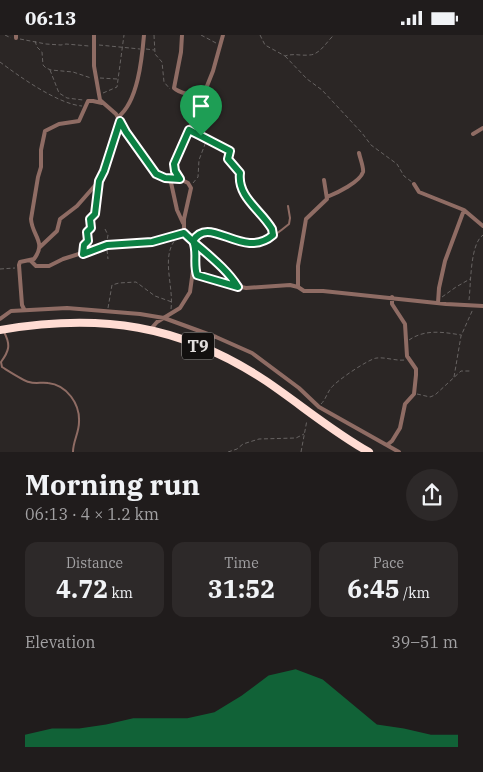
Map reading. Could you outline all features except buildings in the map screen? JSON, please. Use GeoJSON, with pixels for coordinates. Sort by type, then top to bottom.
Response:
{"type":"FeatureCollection","features":[{"type":"Feature","properties":{"kind":"highway","name":"T9"},"geometry":{"type":"LineString","coordinates":[[1,329],[30,325],[94,322],[150,330],[193,344],[229,359],[264,380],[357,445],[370,452]]}},
{"type":"Feature","properties":{"kind":"street"},"geometry":{"type":"LineString","coordinates":[[94,35],[93,46],[98,96],[102,103]]}},
{"type":"Feature","properties":{"kind":"street"},"geometry":{"type":"LineString","coordinates":[[24,309],[18,268],[20,262],[31,261],[40,247],[57,231],[60,219],[77,206],[99,181],[104,171],[119,119],[132,96],[144,49],[144,35]]}},
{"type":"Feature","properties":{"kind":"street"},"geometry":{"type":"LineString","coordinates":[[182,35],[175,90],[198,97],[201,101]]}},
{"type":"Feature","properties":{"kind":"street"},"geometry":{"type":"LineString","coordinates":[[180,179],[175,171],[174,164],[201,101],[223,35]]}},
{"type":"Feature","properties":{"kind":"street"},"geometry":{"type":"LineString","coordinates":[[40,247],[31,219],[41,163],[44,132],[59,124],[79,121],[86,104],[93,101],[102,103],[112,109],[152,169],[160,177],[180,179],[190,185],[191,192],[183,223]]}},
{"type":"Feature","properties":{"kind":"street"},"geometry":{"type":"LineString","coordinates":[[473,134],[483,128]]}},
{"type":"Feature","properties":{"kind":"street"},"geometry":{"type":"LineString","coordinates":[[298,287],[298,266],[306,219],[328,197],[347,187],[362,174],[364,171],[359,153]]}},
{"type":"Feature","properties":{"kind":"street"},"geometry":{"type":"LineString","coordinates":[[170,178],[177,210],[186,235]]}},
{"type":"Feature","properties":{"kind":"street"},"geometry":{"type":"LineString","coordinates":[[324,180],[328,197]]}},
{"type":"Feature","properties":{"kind":"street"},"geometry":{"type":"LineString","coordinates":[[414,184],[419,192],[464,210],[483,226]]}},
{"type":"Feature","properties":{"kind":"street"},"geometry":{"type":"LineString","coordinates":[[438,302],[445,261],[464,210]]}},
{"type":"Feature","properties":{"kind":"street"},"geometry":{"type":"LineString","coordinates":[[31,261],[36,266],[45,267],[63,259],[107,245],[152,242],[186,235],[194,240],[196,248],[190,292],[184,303],[170,315],[157,322],[150,330]]}},
{"type":"Feature","properties":{"kind":"street"},"geometry":{"type":"LineString","coordinates":[[194,259],[197,275]]}},
{"type":"Feature","properties":{"kind":"street"},"geometry":{"type":"LineString","coordinates":[[197,275],[238,287],[257,288],[286,285],[298,287],[304,291],[323,291],[483,306]]}},
{"type":"Feature","properties":{"kind":"street"},"geometry":{"type":"LineString","coordinates":[[192,279],[197,275]]}},
{"type":"Feature","properties":{"kind":"street"},"geometry":{"type":"LineString","coordinates":[[387,445],[392,441],[400,428],[405,404],[414,394],[416,369],[406,355],[405,324],[392,304],[392,297]]}},
{"type":"Feature","properties":{"kind":"street"},"geometry":{"type":"LineString","coordinates":[[0,319],[10,311],[67,308],[140,314],[164,318],[216,337],[252,353],[299,388],[319,407],[399,452]]}},
{"type":"Feature","properties":{"kind":"lane"},"geometry":{"type":"LineString","coordinates":[[194,240],[200,233],[206,231],[237,241],[258,244],[266,241],[288,224],[290,218],[288,206]]}},
{"type":"Feature","properties":{"kind":"lane"},"geometry":{"type":"LineString","coordinates":[[1,329],[9,346],[8,354],[1,362],[2,367],[28,382],[57,385],[72,398],[80,421],[73,445],[73,452]]}},
{"type":"Feature","properties":{"kind":"path"},"geometry":{"type":"LineString","coordinates":[[5,35],[46,44],[154,49]]}},
{"type":"Feature","properties":{"kind":"path"},"geometry":{"type":"LineString","coordinates":[[98,96],[115,89],[124,35]]}},
{"type":"Feature","properties":{"kind":"path"},"geometry":{"type":"LineString","coordinates":[[154,35],[154,49],[162,62],[166,85],[171,90],[175,90]]}},
{"type":"Feature","properties":{"kind":"path"},"geometry":{"type":"LineString","coordinates":[[201,35],[220,47]]}},
{"type":"Feature","properties":{"kind":"path"},"geometry":{"type":"LineString","coordinates":[[260,35],[265,45],[292,62],[307,79],[322,90],[371,145],[397,165],[404,176],[414,184]]}},
{"type":"Feature","properties":{"kind":"path"},"geometry":{"type":"LineString","coordinates":[[285,56],[314,54],[334,35]]}},
{"type":"Feature","properties":{"kind":"path"},"geometry":{"type":"LineString","coordinates":[[35,41],[37,47],[42,52],[43,66],[50,70],[70,71],[90,78],[117,79]]}},
{"type":"Feature","properties":{"kind":"path"},"geometry":{"type":"LineString","coordinates":[[0,62],[59,99],[73,105],[86,104]]}},
{"type":"Feature","properties":{"kind":"path"},"geometry":{"type":"LineString","coordinates":[[50,70],[59,93],[67,98],[86,104]]}},
{"type":"Feature","properties":{"kind":"path"},"geometry":{"type":"LineString","coordinates":[[189,130],[230,151]]}},
{"type":"Feature","properties":{"kind":"path"},"geometry":{"type":"LineString","coordinates":[[190,185],[198,177],[198,160],[207,139]]}},
{"type":"Feature","properties":{"kind":"path"},"geometry":{"type":"LineString","coordinates":[[232,148],[228,159],[240,173],[239,181],[243,194],[270,225],[273,235]]}},
{"type":"Feature","properties":{"kind":"path"},"geometry":{"type":"LineString","coordinates":[[83,254],[84,245],[88,241],[87,232],[91,228],[90,219],[95,214],[99,181]]}},
{"type":"Feature","properties":{"kind":"path"},"geometry":{"type":"LineString","coordinates":[[105,229],[108,235],[108,259]]}},
{"type":"Feature","properties":{"kind":"path"},"geometry":{"type":"LineString","coordinates":[[468,306],[473,252],[478,238],[483,235]]}},
{"type":"Feature","properties":{"kind":"path"},"geometry":{"type":"LineString","coordinates":[[170,315],[172,302],[169,251],[178,236]]}},
{"type":"Feature","properties":{"kind":"path"},"geometry":{"type":"LineString","coordinates":[[194,240],[227,273],[238,287]]}},
{"type":"Feature","properties":{"kind":"path"},"geometry":{"type":"LineString","coordinates":[[0,269],[18,268]]}},
{"type":"Feature","properties":{"kind":"path"},"geometry":{"type":"LineString","coordinates":[[438,302],[454,288],[471,279]]}},
{"type":"Feature","properties":{"kind":"path"},"geometry":{"type":"LineString","coordinates":[[107,311],[110,289],[112,285],[120,283],[136,282],[155,296],[172,302]]}},
{"type":"Feature","properties":{"kind":"path"},"geometry":{"type":"LineString","coordinates":[[454,377],[462,335],[475,306]]}},
{"type":"Feature","properties":{"kind":"path"},"geometry":{"type":"LineString","coordinates":[[406,343],[417,335],[435,331],[462,335]]}},
{"type":"Feature","properties":{"kind":"path"},"geometry":{"type":"LineString","coordinates":[[319,407],[338,381],[371,359],[383,358],[403,361],[409,359]]}},
{"type":"Feature","properties":{"kind":"path"},"geometry":{"type":"LineString","coordinates":[[414,394],[430,397],[435,395],[463,370],[471,371]]}},
{"type":"Feature","properties":{"kind":"path"},"geometry":{"type":"LineString","coordinates":[[301,452],[310,412]]}},
{"type":"Feature","properties":{"kind":"path"},"geometry":{"type":"LineString","coordinates":[[228,452],[235,450],[243,444],[260,439],[296,438],[304,434]]}},
{"type":"Feature","properties":{"kind":"route"},"geometry":{"type":"LineString","coordinates":[[201,136],[189,130],[174,164],[175,171],[180,179],[165,178],[160,177],[152,169],[120,121],[102,177],[99,181],[95,215],[91,216],[90,219],[91,228],[87,232],[88,241],[84,245],[83,254],[107,245],[141,244],[171,238],[184,233],[193,241],[194,243],[199,246],[209,257],[221,267],[238,287],[197,275],[194,259],[196,252],[193,241],[194,239],[198,234],[206,231],[237,241],[258,244],[266,241],[273,235],[272,229],[243,194],[239,181],[240,173],[227,157],[230,151],[201,136]]}}]}
